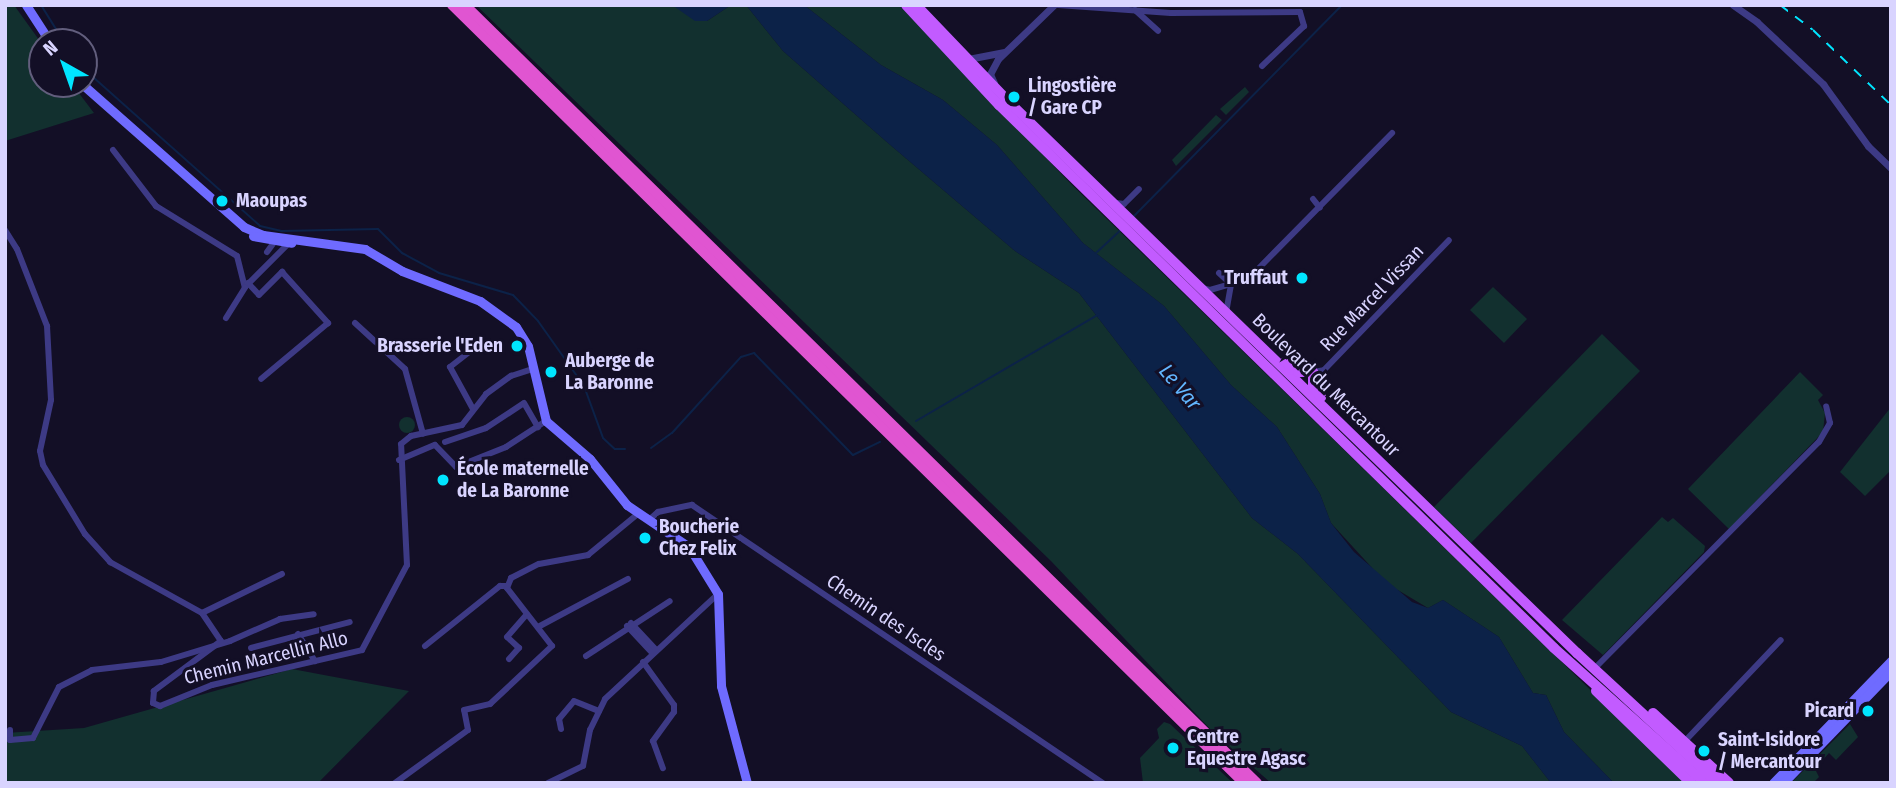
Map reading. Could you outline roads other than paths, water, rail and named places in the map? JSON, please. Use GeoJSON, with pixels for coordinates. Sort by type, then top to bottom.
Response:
{"type":"FeatureCollection","features":[{"type":"Feature","properties":{"kind":"highway"},"geometry":{"type":"LineString","coordinates":[[452,5],[1244,783]]}},
{"type":"Feature","properties":{"kind":"highway"},"geometry":{"type":"LineString","coordinates":[[465,5],[1257,783]]}},
{"type":"Feature","properties":{"kind":"main road"},"geometry":{"type":"LineString","coordinates":[[26,5],[41,28]]}},
{"type":"Feature","properties":{"kind":"main road","name":"Boulevard du Mercantour"},"geometry":{"type":"LineString","coordinates":[[906,5],[972,78],[1122,218],[1555,648],[1705,783]]}},
{"type":"Feature","properties":{"kind":"main road","name":"Boulevard du Mercantour"},"geometry":{"type":"LineString","coordinates":[[916,5],[998,92],[1112,201],[1122,218]]}},
{"type":"Feature","properties":{"kind":"main road"},"geometry":{"type":"LineString","coordinates":[[98,98],[236,222],[270,243],[320,242],[365,249],[402,271],[494,309],[524,337],[533,369],[542,424],[590,459],[621,499],[689,547],[718,594],[722,619],[721,686],[747,783]]}},
{"type":"Feature","properties":{"kind":"main road","name":"Boulevard du Mercantour"},"geometry":{"type":"LineString","coordinates":[[1133,229],[1200,287],[1594,669],[1718,783]]}},
{"type":"Feature","properties":{"kind":"main road"},"geometry":{"type":"LineString","coordinates":[[1265,350],[1298,372],[1313,372],[1313,387],[1332,415]]}},
{"type":"Feature","properties":{"kind":"main road"},"geometry":{"type":"LineString","coordinates":[[1555,648],[1693,783]]}},
{"type":"Feature","properties":{"kind":"main road"},"geometry":{"type":"LineString","coordinates":[[1773,783],[1891,661]]}},
{"type":"Feature","properties":{"kind":"main road"},"geometry":{"type":"LineString","coordinates":[[1594,669],[1685,741],[1729,783]]}},
{"type":"Feature","properties":{"kind":"main road"},"geometry":{"type":"LineString","coordinates":[[1783,783],[1891,671]]}},
{"type":"Feature","properties":{"kind":"street"},"geometry":{"type":"LineString","coordinates":[[998,92],[990,74],[1004,52],[1056,5],[1300,12],[1304,26],[1262,66]]}},
{"type":"Feature","properties":{"kind":"street"},"geometry":{"type":"LineString","coordinates":[[1732,5],[1766,29],[1823,83],[1868,146],[1891,168]]}},
{"type":"Feature","properties":{"kind":"street"},"geometry":{"type":"LineString","coordinates":[[1133,9],[1158,31]]}},
{"type":"Feature","properties":{"kind":"street"},"geometry":{"type":"LineString","coordinates":[[966,59],[1004,52]]}},
{"type":"Feature","properties":{"kind":"street"},"geometry":{"type":"LineString","coordinates":[[1200,287],[1210,290],[1231,284],[1258,270],[1392,133]]}},
{"type":"Feature","properties":{"kind":"street"},"geometry":{"type":"LineString","coordinates":[[113,150],[156,205],[237,256],[247,285],[259,295],[282,272],[328,323],[261,379]]}},
{"type":"Feature","properties":{"kind":"street"},"geometry":{"type":"LineString","coordinates":[[1112,201],[1124,204],[1139,189]]}},
{"type":"Feature","properties":{"kind":"street"},"geometry":{"type":"LineString","coordinates":[[1313,199],[1320,208]]}},
{"type":"Feature","properties":{"kind":"street","name":"Chemin Marcellin Allo"},"geometry":{"type":"LineString","coordinates":[[5,230],[17,249],[47,326],[51,400],[40,451],[43,465],[85,534],[110,562],[202,613],[221,641],[219,647],[154,691],[153,703],[160,706],[212,685],[362,650],[407,565],[399,460]]}},
{"type":"Feature","properties":{"kind":"street","name":"Rue Marcel Vissan"},"geometry":{"type":"LineString","coordinates":[[1313,372],[1324,370],[1449,240]]}},
{"type":"Feature","properties":{"kind":"street"},"geometry":{"type":"LineString","coordinates":[[226,318],[247,285],[266,263],[270,243],[292,241]]}},
{"type":"Feature","properties":{"kind":"street"},"geometry":{"type":"LineString","coordinates":[[1219,273],[1231,284]]}},
{"type":"Feature","properties":{"kind":"street"},"geometry":{"type":"LineString","coordinates":[[1227,314],[1231,284]]}},
{"type":"Feature","properties":{"kind":"street"},"geometry":{"type":"LineString","coordinates":[[355,323],[405,369],[423,434]]}},
{"type":"Feature","properties":{"kind":"street"},"geometry":{"type":"LineString","coordinates":[[473,409],[450,367],[482,342]]}},
{"type":"Feature","properties":{"kind":"street"},"geometry":{"type":"LineString","coordinates":[[399,460],[404,440],[462,425],[473,409],[511,376],[533,369]]}},
{"type":"Feature","properties":{"kind":"street"},"geometry":{"type":"LineString","coordinates":[[399,460],[435,445],[456,467],[506,447],[542,424],[524,403],[486,428],[445,442]]}},
{"type":"Feature","properties":{"kind":"street"},"geometry":{"type":"LineString","coordinates":[[1594,669],[1819,442],[1830,423],[1826,406]]}},
{"type":"Feature","properties":{"kind":"street","name":"Chemin des Iscles"},"geometry":{"type":"LineString","coordinates":[[649,520],[658,512],[692,505],[1103,783]]}},
{"type":"Feature","properties":{"kind":"street"},"geometry":{"type":"LineString","coordinates":[[425,646],[500,586],[506,586],[539,564],[588,555],[639,513]]}},
{"type":"Feature","properties":{"kind":"street"},"geometry":{"type":"LineString","coordinates":[[202,613],[282,574]]}},
{"type":"Feature","properties":{"kind":"street"},"geometry":{"type":"LineString","coordinates":[[538,628],[628,579]]}},
{"type":"Feature","properties":{"kind":"street"},"geometry":{"type":"LineString","coordinates":[[395,783],[468,730],[464,710],[490,704],[548,651],[551,642],[506,586]]}},
{"type":"Feature","properties":{"kind":"street"},"geometry":{"type":"LineString","coordinates":[[548,783],[583,766],[605,699],[718,594]]}},
{"type":"Feature","properties":{"kind":"street"},"geometry":{"type":"LineString","coordinates":[[586,656],[629,624],[670,601]]}},
{"type":"Feature","properties":{"kind":"street"},"geometry":{"type":"LineString","coordinates":[[10,730],[10,740],[33,737],[60,687],[69,679],[92,670],[161,662],[280,619],[314,614]]}},
{"type":"Feature","properties":{"kind":"street"},"geometry":{"type":"LineString","coordinates":[[509,659],[519,648],[507,636],[527,614]]}},
{"type":"Feature","properties":{"kind":"street"},"geometry":{"type":"LineString","coordinates":[[251,648],[350,622]]}},
{"type":"Feature","properties":{"kind":"street"},"geometry":{"type":"LineString","coordinates":[[629,624],[654,652]]}},
{"type":"Feature","properties":{"kind":"street"},"geometry":{"type":"LineString","coordinates":[[298,634],[315,661]]}},
{"type":"Feature","properties":{"kind":"street"},"geometry":{"type":"LineString","coordinates":[[1685,741],[1782,640]]}},
{"type":"Feature","properties":{"kind":"street"},"geometry":{"type":"LineString","coordinates":[[643,662],[674,705],[674,712],[653,741],[663,768]]}},
{"type":"Feature","properties":{"kind":"street"},"geometry":{"type":"LineString","coordinates":[[561,729],[559,719],[574,701],[599,711]]}},
{"type":"Feature","properties":{"kind":"water"},"geometry":{"type":"Polygon","coordinates":[[[672,5],[731,5],[707,21],[695,21],[672,5]]]}},
{"type":"Feature","properties":{"kind":"water","name":"Le Var"},"geometry":{"type":"Polygon","coordinates":[[[746,5],[804,5],[881,65],[943,100],[997,145],[1083,243],[1164,306],[1231,385],[1277,427],[1320,494],[1331,523],[1354,552],[1412,602],[1428,608],[1443,600],[1499,637],[1533,693],[1546,695],[1564,732],[1614,783],[1551,783],[1522,746],[1451,712],[1298,554],[1252,518],[1079,293],[1015,251],[888,143],[783,51],[746,5]]]}},
{"type":"Feature","properties":{"kind":"waterway"},"geometry":{"type":"LineString","coordinates":[[41,5],[55,28]]}},
{"type":"Feature","properties":{"kind":"waterway"},"geometry":{"type":"LineString","coordinates":[[1134,216],[1342,5]]}},
{"type":"Feature","properties":{"kind":"waterway"},"geometry":{"type":"LineString","coordinates":[[98,81],[260,226],[281,231],[378,229],[402,253],[439,273],[513,295],[538,321],[584,386],[603,438],[615,449],[625,449]]}},
{"type":"Feature","properties":{"kind":"waterway"},"geometry":{"type":"LineString","coordinates":[[1096,253],[1120,231]]}},
{"type":"Feature","properties":{"kind":"waterway"},"geometry":{"type":"LineString","coordinates":[[916,421],[1099,314]]}},
{"type":"Feature","properties":{"kind":"waterway"},"geometry":{"type":"LineString","coordinates":[[651,448],[672,433],[741,357],[754,353],[853,455],[880,442]]}},
{"type":"Feature","properties":{"kind":"railway"},"geometry":{"type":"LineString","coordinates":[[1780,5],[1813,30],[1891,105]]}},
{"type":"Feature","properties":{"kind":"place","name":"Lingostière / Gare CP"},"geometry":{"type":"Point","coordinates":[1014,97]}},
{"type":"Feature","properties":{"kind":"place","name":"Maoupas"},"geometry":{"type":"Point","coordinates":[222,201]}},
{"type":"Feature","properties":{"kind":"place","name":"Truffaut"},"geometry":{"type":"Point","coordinates":[1302,278]}},
{"type":"Feature","properties":{"kind":"place","name":"Brasserie l'Eden"},"geometry":{"type":"Point","coordinates":[517,346]}},
{"type":"Feature","properties":{"kind":"place","name":"Auberge de La Baronne"},"geometry":{"type":"Point","coordinates":[551,372]}},
{"type":"Feature","properties":{"kind":"place","name":"École maternelle de La Baronne"},"geometry":{"type":"Point","coordinates":[443,480]}},
{"type":"Feature","properties":{"kind":"place","name":"Boucherie Chez Felix"},"geometry":{"type":"Point","coordinates":[645,538]}},
{"type":"Feature","properties":{"kind":"place","name":"Picard"},"geometry":{"type":"Point","coordinates":[1868,711]}},
{"type":"Feature","properties":{"kind":"place","name":"Centre Equestre Agasc"},"geometry":{"type":"Point","coordinates":[1173,748]}},
{"type":"Feature","properties":{"kind":"place","name":"Saint-Isidore / Mercantour"},"geometry":{"type":"Point","coordinates":[1704,751]}}]}
